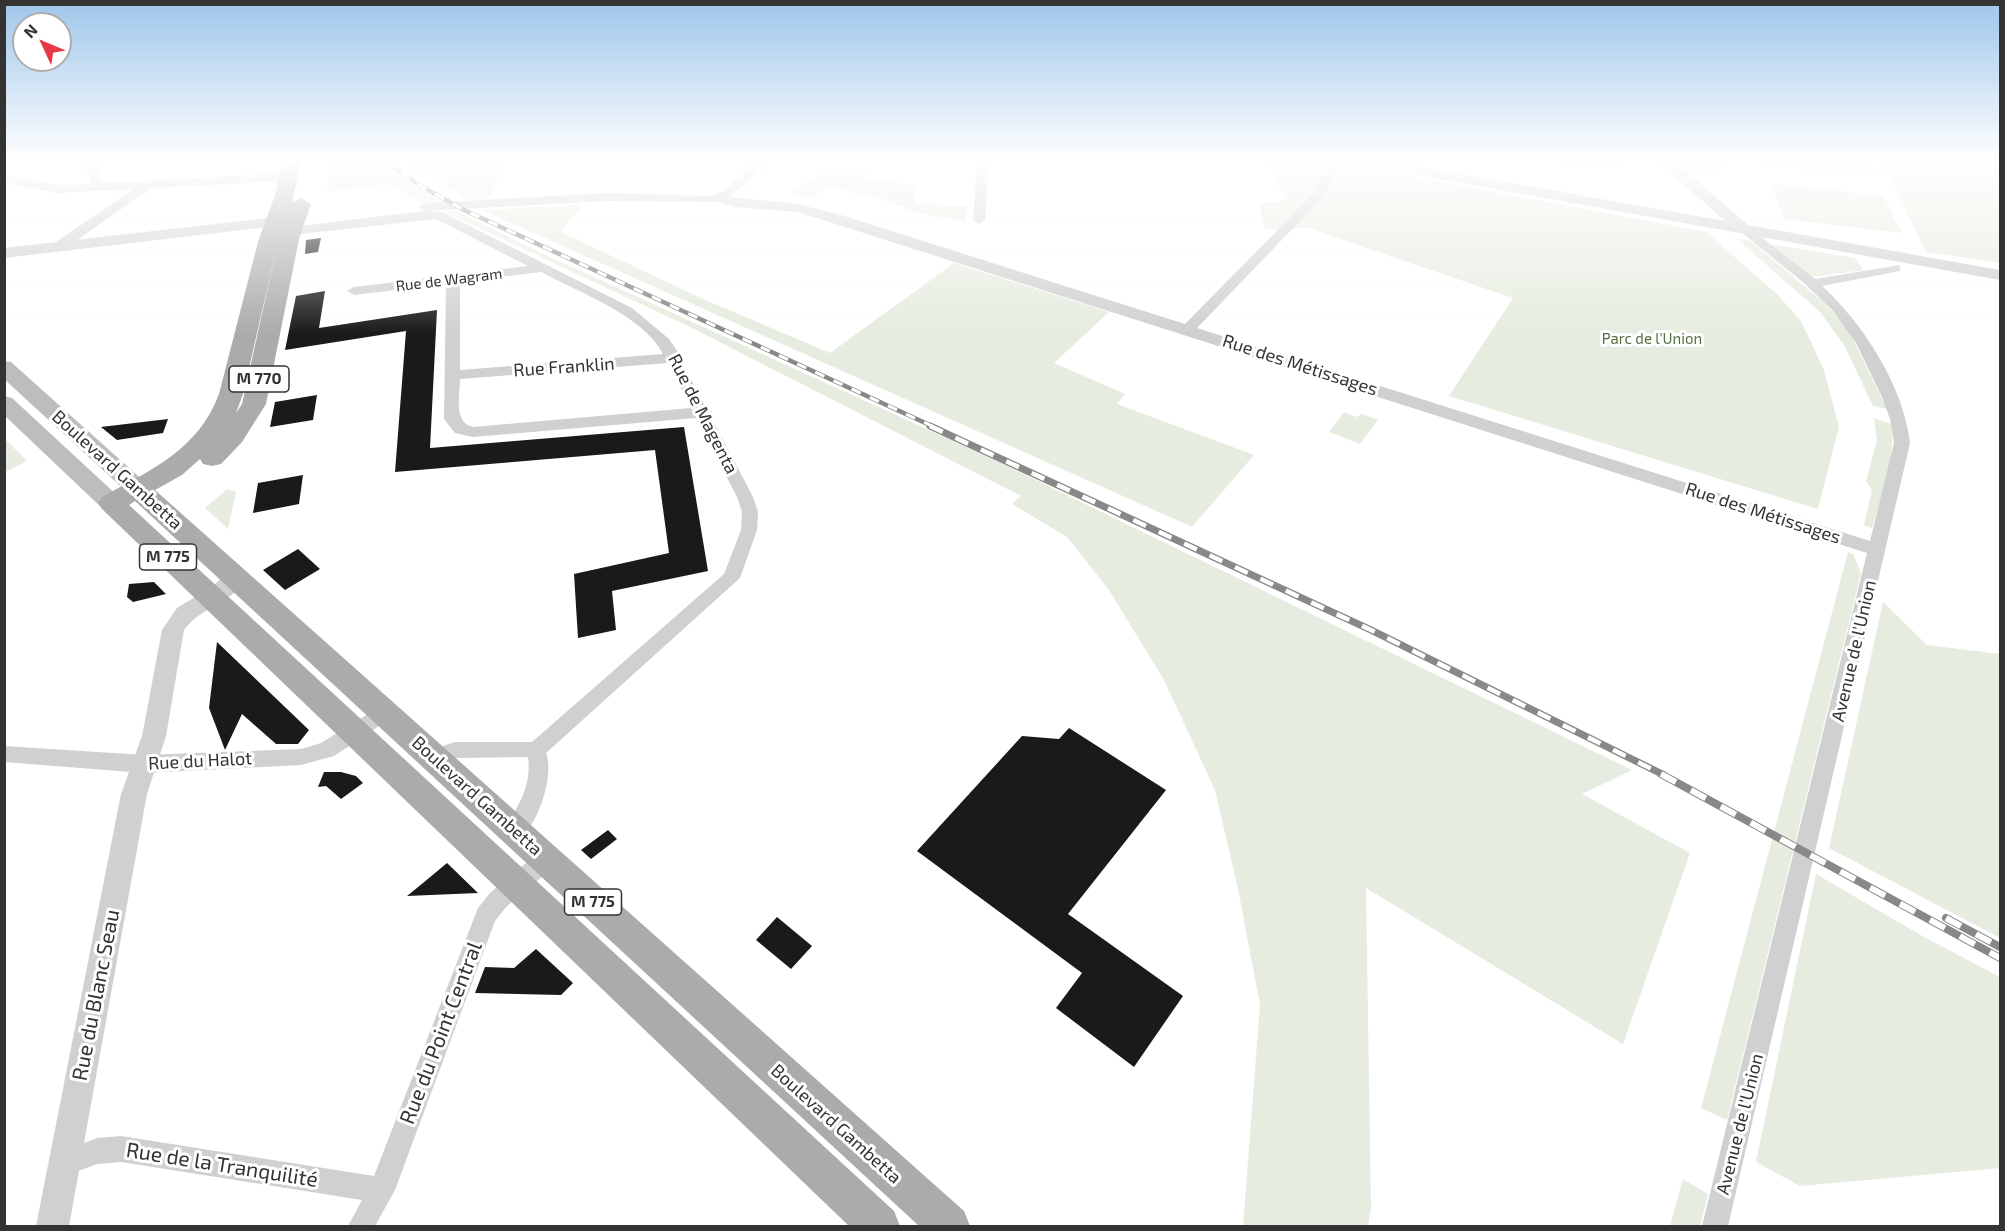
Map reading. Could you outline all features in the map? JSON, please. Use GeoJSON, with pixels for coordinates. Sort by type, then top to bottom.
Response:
{"type":"FeatureCollection","features":[{"type":"Feature","properties":{"kind":"main road","name":"M 770"},"geometry":{"type":"LineString","coordinates":[[117,510],[145,495],[181,484],[210,460],[233,436],[254,404],[288,218]]}},
{"type":"Feature","properties":{"kind":"main road","name":"Boulevard Gambetta"},"geometry":{"type":"LineString","coordinates":[[6,371],[145,495],[224,588],[355,732],[879,1227]]}},
{"type":"Feature","properties":{"kind":"main road","name":"Boulevard Gambetta"},"geometry":{"type":"LineString","coordinates":[[4,403],[117,510],[224,588],[384,712],[949,1227]]}},
{"type":"Feature","properties":{"kind":"street"},"geometry":{"type":"LineString","coordinates":[[58,247],[99,218]]}},
{"type":"Feature","properties":{"kind":"street","name":"Rue des Métissages"},"geometry":{"type":"LineString","coordinates":[[287,224],[330,218]]}},
{"type":"Feature","properties":{"kind":"street","name":"Rue de Magenta"},"geometry":{"type":"LineString","coordinates":[[287,224],[369,218]]}},
{"type":"Feature","properties":{"kind":"street","name":"Rue de Magenta"},"geometry":{"type":"LineString","coordinates":[[444,218],[631,314],[664,342],[704,412],[749,506],[749,530],[737,567],[720,588],[535,751]]}},
{"type":"Feature","properties":{"kind":"street","name":"Rue des Métissages"},"geometry":{"type":"LineString","coordinates":[[839,218],[1878,550]]}},
{"type":"Feature","properties":{"kind":"street"},"geometry":{"type":"LineString","coordinates":[[1188,329],[1295,218]]}},
{"type":"Feature","properties":{"kind":"street"},"geometry":{"type":"LineString","coordinates":[[1690,218],[2001,273]]}},
{"type":"Feature","properties":{"kind":"street","name":"Avenue de l'Union"},"geometry":{"type":"LineString","coordinates":[[1716,1227],[1902,449],[1898,415],[1857,332],[1839,310],[1731,218]]}},
{"type":"Feature","properties":{"kind":"street"},"geometry":{"type":"LineString","coordinates":[[4,253],[287,224]]}},
{"type":"Feature","properties":{"kind":"street","name":"Rue de Wagram"},"geometry":{"type":"LineString","coordinates":[[354,291],[543,268]]}},
{"type":"Feature","properties":{"kind":"street"},"geometry":{"type":"LineString","coordinates":[[1810,284],[1895,268]]}},
{"type":"Feature","properties":{"kind":"street"},"geometry":{"type":"LineString","coordinates":[[453,280],[453,423],[465,431],[704,412]]}},
{"type":"Feature","properties":{"kind":"street","name":"Rue Franklin"},"geometry":{"type":"LineString","coordinates":[[452,375],[675,358]]}},
{"type":"Feature","properties":{"kind":"street","name":"Rue du Blanc Seau"},"geometry":{"type":"LineString","coordinates":[[52,1227],[134,794],[154,736],[175,626],[184,616],[224,588]]}},
{"type":"Feature","properties":{"kind":"street","name":"Rue du Halot"},"geometry":{"type":"LineString","coordinates":[[4,754],[144,764],[310,755],[327,750],[384,712]]}},
{"type":"Feature","properties":{"kind":"street"},"geometry":{"type":"LineString","coordinates":[[434,757],[455,750],[529,749],[535,751],[539,757],[539,768],[529,814],[515,831]]}},
{"type":"Feature","properties":{"kind":"street","name":"Rue du Point Central"},"geometry":{"type":"LineString","coordinates":[[361,1227],[382,1190],[486,915],[516,884],[547,859]]}},
{"type":"Feature","properties":{"kind":"street","name":"Rue de la Tranquilité"},"geometry":{"type":"LineString","coordinates":[[65,1163],[97,1151],[121,1149],[382,1190]]}},
{"type":"Feature","properties":{"kind":"green space"},"geometry":{"type":"Polygon","coordinates":[[[459,218],[472,218],[535,250],[1003,464],[1632,770],[1582,794],[1690,853],[1623,1044],[1366,888],[1371,1208],[1368,1226],[1243,1226],[1260,1005],[1238,889],[1215,790],[1164,680],[1109,590],[1067,537],[1012,504],[1021,496],[692,328],[459,218]]]}},
{"type":"Feature","properties":{"kind":"green space"},"geometry":{"type":"Polygon","coordinates":[[[501,218],[572,218],[561,232],[703,299],[830,353],[954,263],[1109,312],[1054,363],[1125,394],[1117,404],[1254,455],[1192,527],[501,218]]]}},
{"type":"Feature","properties":{"kind":"green space"},"geometry":{"type":"Polygon","coordinates":[[[948,218],[966,218],[965,222],[948,218]]]}},
{"type":"Feature","properties":{"kind":"green space","name":"Parc de l'Union"},"geometry":{"type":"Polygon","coordinates":[[[1262,218],[1634,218],[1706,232],[1777,294],[1801,321],[1824,370],[1839,427],[1818,509],[1449,396],[1513,298],[1308,228],[1265,229],[1262,218]]]}},
{"type":"Feature","properties":{"kind":"green space"},"geometry":{"type":"Polygon","coordinates":[[[1895,218],[1902,233],[1785,219],[1895,218]]]}},
{"type":"Feature","properties":{"kind":"green space"},"geometry":{"type":"Polygon","coordinates":[[[1910,218],[2000,218],[2000,263],[1926,252],[1910,218]]]}},
{"type":"Feature","properties":{"kind":"green space"},"geometry":{"type":"Polygon","coordinates":[[[1736,238],[1751,241],[1823,302],[1847,327],[1887,409],[1873,406],[1844,345],[1820,312],[1736,238]]]}},
{"type":"Feature","properties":{"kind":"green space"},"geometry":{"type":"Polygon","coordinates":[[[1770,244],[1855,258],[1864,270],[1811,277],[1770,244]]]}},
{"type":"Feature","properties":{"kind":"green space"},"geometry":{"type":"Polygon","coordinates":[[[1344,412],[1356,417],[1362,414],[1378,420],[1360,444],[1329,432],[1344,412]]]}},
{"type":"Feature","properties":{"kind":"green space"},"geometry":{"type":"Polygon","coordinates":[[[1874,418],[1891,424],[1892,451],[1872,528],[1864,525],[1872,490],[1866,481],[1877,440],[1874,418]]]}},
{"type":"Feature","properties":{"kind":"green space"},"geometry":{"type":"Polygon","coordinates":[[[5,439],[27,461],[4,472],[5,439]]]}},
{"type":"Feature","properties":{"kind":"green space"},"geometry":{"type":"Polygon","coordinates":[[[227,489],[236,492],[228,529],[205,508],[227,489]]]}},
{"type":"Feature","properties":{"kind":"green space"},"geometry":{"type":"Polygon","coordinates":[[[1848,552],[1853,554],[1861,573],[1727,1120],[1701,1108],[1848,552]]]}},
{"type":"Feature","properties":{"kind":"green space"},"geometry":{"type":"Polygon","coordinates":[[[1883,602],[1927,645],[2000,654],[2000,938],[1829,848],[1883,602]]]}},
{"type":"Feature","properties":{"kind":"green space"},"geometry":{"type":"Polygon","coordinates":[[[1816,874],[1924,937],[2000,977],[2000,1168],[1800,1186],[1756,1162],[1816,874]]]}},
{"type":"Feature","properties":{"kind":"green space"},"geometry":{"type":"Polygon","coordinates":[[[1683,1179],[1708,1194],[1700,1226],[1670,1226],[1683,1179]]]}},
{"type":"Feature","properties":{"kind":"building"},"geometry":{"type":"Polygon","coordinates":[[[321,238],[318,252],[305,254],[306,240],[321,238]]]}},
{"type":"Feature","properties":{"kind":"building"},"geometry":{"type":"Polygon","coordinates":[[[325,291],[319,328],[437,310],[430,448],[684,427],[708,571],[612,591],[616,630],[578,638],[574,574],[669,553],[655,450],[395,472],[406,331],[285,350],[296,296],[325,291]]]}},
{"type":"Feature","properties":{"kind":"building"},"geometry":{"type":"Polygon","coordinates":[[[317,395],[313,420],[270,427],[275,402],[317,395]]]}},
{"type":"Feature","properties":{"kind":"building"},"geometry":{"type":"Polygon","coordinates":[[[168,419],[163,433],[117,440],[101,427],[168,419]]]}},
{"type":"Feature","properties":{"kind":"building"},"geometry":{"type":"Polygon","coordinates":[[[303,475],[299,504],[253,513],[258,483],[303,475]]]}},
{"type":"Feature","properties":{"kind":"building"},"geometry":{"type":"Polygon","coordinates":[[[298,549],[320,569],[285,590],[263,570],[298,549]]]}},
{"type":"Feature","properties":{"kind":"building"},"geometry":{"type":"Polygon","coordinates":[[[154,582],[166,594],[133,602],[127,597],[129,584],[154,582]]]}},
{"type":"Feature","properties":{"kind":"building"},"geometry":{"type":"Polygon","coordinates":[[[217,642],[309,730],[298,744],[276,744],[242,714],[225,750],[209,708],[217,642]]]}},
{"type":"Feature","properties":{"kind":"building"},"geometry":{"type":"Polygon","coordinates":[[[1069,728],[1166,790],[1068,914],[1183,996],[1134,1067],[1056,1008],[1082,973],[917,851],[1022,736],[1059,739],[1069,728]]]}},
{"type":"Feature","properties":{"kind":"building"},"geometry":{"type":"Polygon","coordinates":[[[324,772],[341,772],[356,776],[363,783],[341,799],[326,786],[318,787],[324,772]]]}},
{"type":"Feature","properties":{"kind":"building"},"geometry":{"type":"Polygon","coordinates":[[[608,830],[617,839],[591,859],[581,850],[608,830]]]}},
{"type":"Feature","properties":{"kind":"building"},"geometry":{"type":"Polygon","coordinates":[[[447,863],[478,893],[407,896],[423,883],[447,863]]]}},
{"type":"Feature","properties":{"kind":"building"},"geometry":{"type":"Polygon","coordinates":[[[777,917],[812,946],[791,969],[756,940],[777,917]]]}},
{"type":"Feature","properties":{"kind":"building"},"geometry":{"type":"Polygon","coordinates":[[[536,949],[573,983],[561,995],[475,993],[485,967],[514,968],[536,949]]]}},
{"type":"Feature","properties":{"kind":"railway"},"geometry":{"type":"LineString","coordinates":[[482,218],[934,427]]}},
{"type":"Feature","properties":{"kind":"railway"},"geometry":{"type":"LineString","coordinates":[[930,426],[1371,630],[1664,775]]}},
{"type":"Feature","properties":{"kind":"railway"},"geometry":{"type":"LineString","coordinates":[[1661,774],[2000,958]]}},
{"type":"Feature","properties":{"kind":"railway"},"geometry":{"type":"LineString","coordinates":[[1946,918],[2000,947]]}}]}
